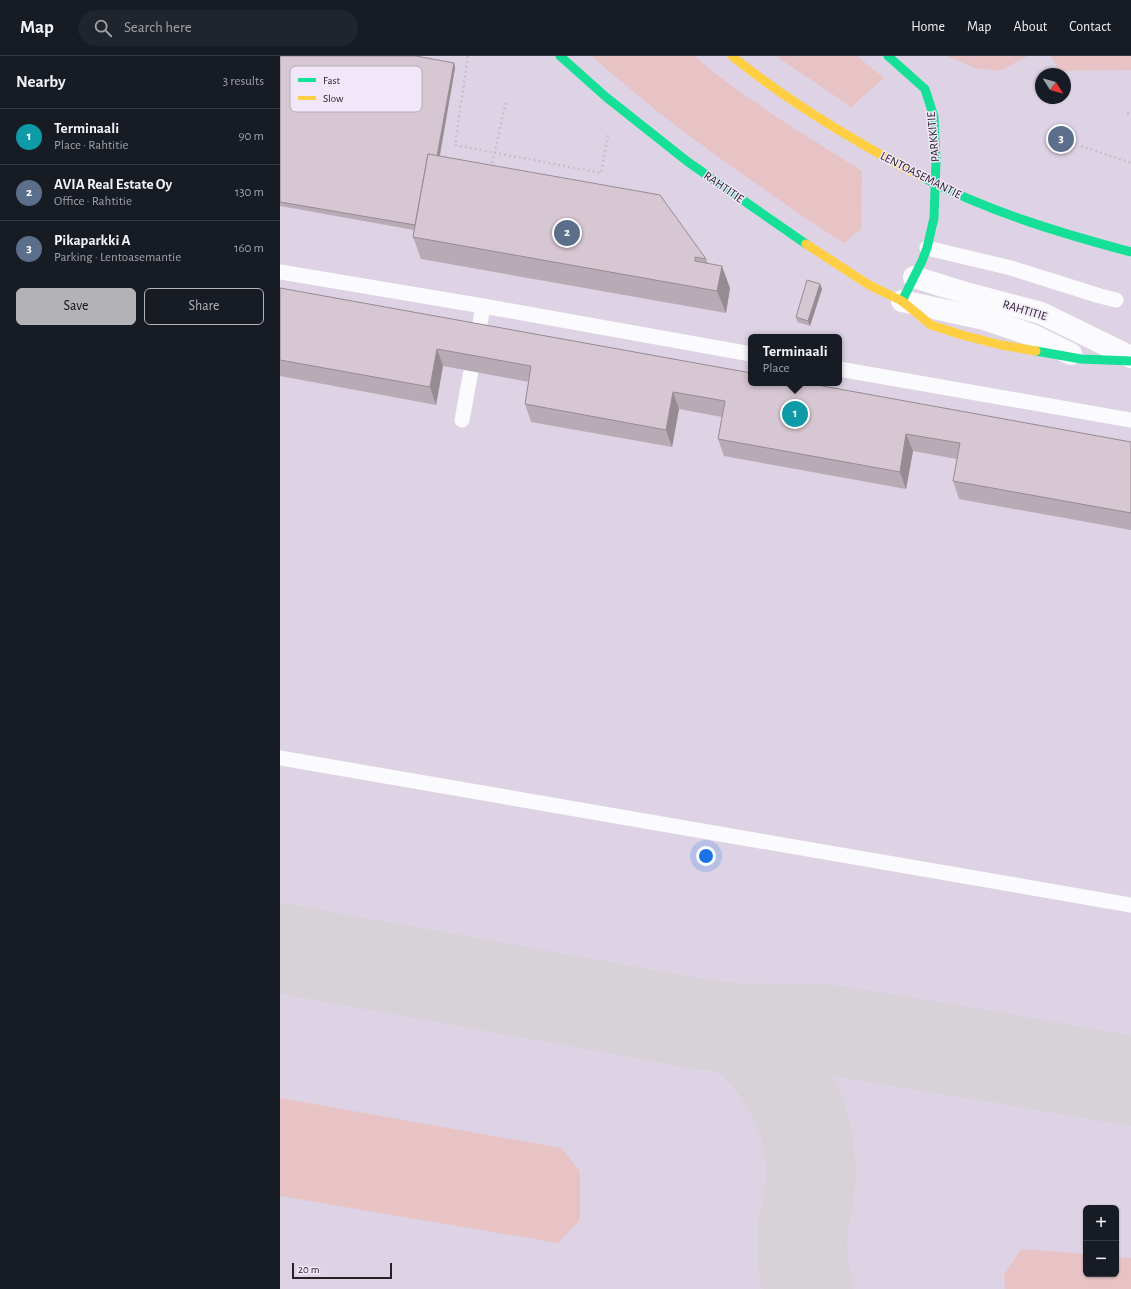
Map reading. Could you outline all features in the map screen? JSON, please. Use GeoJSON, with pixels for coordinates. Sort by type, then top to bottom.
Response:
{"type":"FeatureCollection","features":[{"type":"Feature","properties":{"kind":"street","name":"RAHTITIE"},"geometry":{"type":"LineString","coordinates":[[560,56],[606,97],[688,162],[764,216],[869,285],[902,301],[984,319],[1032,335],[1081,359],[1131,361]]}},
{"type":"Feature","properties":{"kind":"street","name":"LENTOASEMANTIE"},"geometry":{"type":"LineString","coordinates":[[732,56],[788,98],[844,133],[948,190],[1017,218],[1085,240],[1131,252]]}},
{"type":"Feature","properties":{"kind":"street","name":"PARKKITIE"},"geometry":{"type":"LineString","coordinates":[[888,56],[925,89],[934,117],[936,161],[934,218],[927,248],[902,301]]}},
{"type":"Feature","properties":{"kind":"street","name":"RAHTITIE"},"geometry":{"type":"LineString","coordinates":[[914,277],[969,294],[1041,313],[1131,357]]}},
{"type":"Feature","properties":{"kind":"lane"},"geometry":{"type":"LineString","coordinates":[[927,248],[1011,268],[1116,300]]}},
{"type":"Feature","properties":{"kind":"lane"},"geometry":{"type":"LineString","coordinates":[[280,272],[483,306],[748,353]]}},
{"type":"Feature","properties":{"kind":"lane"},"geometry":{"type":"LineString","coordinates":[[477,340],[483,306]]}},
{"type":"Feature","properties":{"kind":"lane"},"geometry":{"type":"LineString","coordinates":[[842,370],[1131,420]]}},
{"type":"Feature","properties":{"kind":"lane"},"geometry":{"type":"LineString","coordinates":[[462,420],[471,371]]}},
{"type":"Feature","properties":{"kind":"lane"},"geometry":{"type":"LineString","coordinates":[[280,758],[1131,905]]}},
{"type":"Feature","properties":{"kind":"path"},"geometry":{"type":"LineString","coordinates":[[468,56],[455,145],[601,173],[608,134]]}},
{"type":"Feature","properties":{"kind":"path"},"geometry":{"type":"LineString","coordinates":[[490,172],[506,102]]}},
{"type":"Feature","properties":{"kind":"path"},"geometry":{"type":"LineString","coordinates":[[1127,113],[1131,114]]}},
{"type":"Feature","properties":{"kind":"path"},"geometry":{"type":"LineString","coordinates":[[1081,146],[1131,164]]}},
{"type":"Feature","properties":{"kind":"shaded area"},"geometry":{"type":"Polygon","coordinates":[[[280,56],[1131,56],[1131,1289],[280,1289],[280,56]]]}},
{"type":"Feature","properties":{"kind":"shaded area"},"geometry":{"type":"Polygon","coordinates":[[[592,56],[694,56],[729,84],[778,118],[862,171],[861,229],[844,243],[822,229],[736,170],[694,139],[652,107],[592,56]]]}},
{"type":"Feature","properties":{"kind":"shaded area"},"geometry":{"type":"Polygon","coordinates":[[[776,56],[857,56],[884,78],[851,107],[776,56]]]}},
{"type":"Feature","properties":{"kind":"shaded area"},"geometry":{"type":"Polygon","coordinates":[[[947,56],[1028,56],[1000,71],[975,68],[947,56]]]}},
{"type":"Feature","properties":{"kind":"shaded area"},"geometry":{"type":"Polygon","coordinates":[[[1051,56],[1131,56],[1131,70],[1071,71],[1071,68],[1057,68],[1051,56]]]}},
{"type":"Feature","properties":{"kind":"shaded area"},"geometry":{"type":"Polygon","coordinates":[[[280,1098],[561,1148],[580,1171],[580,1220],[558,1243],[280,1196],[280,1098]]]}},
{"type":"Feature","properties":{"kind":"shaded area"},"geometry":{"type":"Polygon","coordinates":[[[1021,1249],[1083,1254],[1083,1277],[1119,1277],[1119,1257],[1131,1258],[1131,1289],[1005,1289],[1004,1275],[1021,1249]]]}},
{"type":"Feature","properties":{"kind":"building"},"geometry":{"type":"Polygon","coordinates":[[[280,56],[416,56],[454,63],[437,156],[428,154],[415,225],[280,202],[280,56]]]}},
{"type":"Feature","properties":{"kind":"building"},"geometry":{"type":"Polygon","coordinates":[[[428,154],[660,195],[706,259],[695,257],[695,261],[722,266],[717,291],[413,237],[428,154]]]}},
{"type":"Feature","properties":{"kind":"building"},"geometry":{"type":"Polygon","coordinates":[[[807,280],[820,284],[808,321],[796,317],[807,280]]]}},
{"type":"Feature","properties":{"kind":"building"},"geometry":{"type":"Polygon","coordinates":[[[280,288],[748,372],[748,386],[823,386],[1131,442],[1131,513],[953,481],[960,443],[906,434],[900,472],[718,439],[725,401],[673,392],[666,430],[525,404],[531,366],[437,349],[430,387],[280,360],[280,288]]]}},
{"type":"Feature","properties":{"kind":"taxiway"},"geometry":{"type":"LineString","coordinates":[[280,948],[699,1024],[734,1028],[825,1029],[1131,1081]]}},
{"type":"Feature","properties":{"kind":"taxiway"},"geometry":{"type":"LineString","coordinates":[[734,1028],[769,1059],[782,1077],[802,1118],[808,1140],[810,1163],[810,1187],[802,1235],[803,1262],[808,1289]]}},
{"type":"Feature","properties":{"kind":"traffic: fast"},"geometry":{"type":"LineString","coordinates":[[560,56],[606,97],[688,162],[806,244]]}},
{"type":"Feature","properties":{"kind":"traffic: fast"},"geometry":{"type":"LineString","coordinates":[[888,56],[925,89],[934,117],[936,161],[934,218],[927,248],[922,261],[902,301]]}},
{"type":"Feature","properties":{"kind":"traffic: fast"},"geometry":{"type":"LineString","coordinates":[[924,178],[974,201],[1026,221],[1131,252]]}},
{"type":"Feature","properties":{"kind":"traffic: fast"},"geometry":{"type":"LineString","coordinates":[[1036,351],[1081,359],[1131,361]]}},
{"type":"Feature","properties":{"kind":"traffic: slow"},"geometry":{"type":"LineString","coordinates":[[732,56],[754,74],[825,122],[849,137],[924,178]]}},
{"type":"Feature","properties":{"kind":"traffic: slow"},"geometry":{"type":"LineString","coordinates":[[806,244],[869,285],[902,301],[931,325],[1001,345],[1036,351]]}},
{"type":"Feature","properties":{"kind":"place","name":"Pikaparkki A"},"geometry":{"type":"Point","coordinates":[1061,139]}},
{"type":"Feature","properties":{"kind":"place","name":"AVIA Real Estate Oy"},"geometry":{"type":"Point","coordinates":[567,233]}},
{"type":"Feature","properties":{"kind":"place","name":"Terminaali"},"geometry":{"type":"Point","coordinates":[795,414]}}]}
